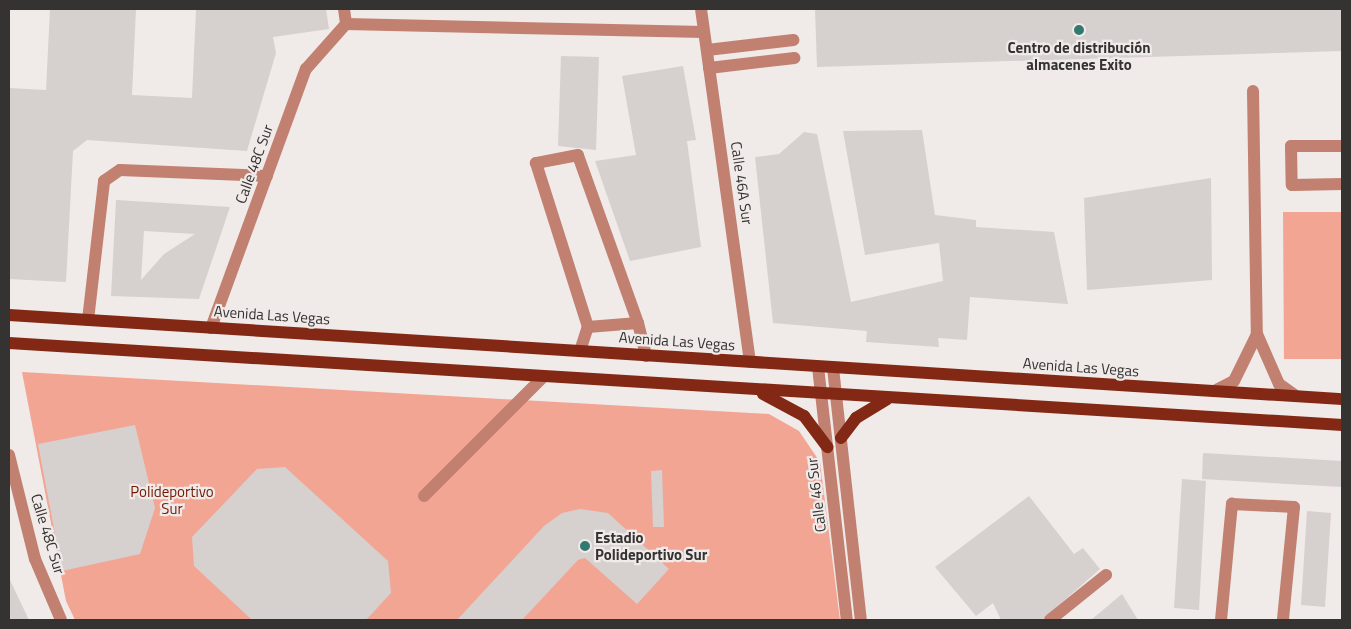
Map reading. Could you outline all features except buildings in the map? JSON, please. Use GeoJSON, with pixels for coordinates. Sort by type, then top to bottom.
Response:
{"type":"FeatureCollection","features":[{"type":"Feature","properties":{"kind":"main road","name":"Avenida Las Vegas"},"geometry":{"type":"LineString","coordinates":[[9,314],[1342,399]]}},
{"type":"Feature","properties":{"kind":"main road"},"geometry":{"type":"LineString","coordinates":[[9,343],[892,399],[1342,425]]}},
{"type":"Feature","properties":{"kind":"main road"},"geometry":{"type":"LineString","coordinates":[[754,390],[804,416],[827,447]]}},
{"type":"Feature","properties":{"kind":"main road"},"geometry":{"type":"LineString","coordinates":[[841,438],[867,409],[892,399]]}},
{"type":"Feature","properties":{"kind":"street"},"geometry":{"type":"LineString","coordinates":[[344,9],[346,24],[704,32]]}},
{"type":"Feature","properties":{"kind":"street","name":"Calle 46A Sur"},"geometry":{"type":"LineString","coordinates":[[701,9],[750,362]]}},
{"type":"Feature","properties":{"kind":"street","name":"Calle 48C Sur"},"geometry":{"type":"LineString","coordinates":[[211,328],[306,69],[346,24]]}},
{"type":"Feature","properties":{"kind":"street"},"geometry":{"type":"LineString","coordinates":[[707,50],[793,40]]}},
{"type":"Feature","properties":{"kind":"street"},"geometry":{"type":"LineString","coordinates":[[710,68],[794,58]]}},
{"type":"Feature","properties":{"kind":"street"},"geometry":{"type":"LineString","coordinates":[[1253,92],[1257,334],[1279,384],[1296,396]]}},
{"type":"Feature","properties":{"kind":"street"},"geometry":{"type":"LineString","coordinates":[[1342,146],[1291,146],[1292,185],[1342,184]]}},
{"type":"Feature","properties":{"kind":"street"},"geometry":{"type":"LineString","coordinates":[[580,351],[588,327],[536,163],[578,155],[638,323],[646,356]]}},
{"type":"Feature","properties":{"kind":"street"},"geometry":{"type":"LineString","coordinates":[[88,320],[104,181],[120,170],[266,176]]}},
{"type":"Feature","properties":{"kind":"street"},"geometry":{"type":"LineString","coordinates":[[588,327],[638,323]]}},
{"type":"Feature","properties":{"kind":"street"},"geometry":{"type":"LineString","coordinates":[[1214,391],[1234,381],[1257,334]]}},
{"type":"Feature","properties":{"kind":"street","name":"Calle 46 Sur"},"geometry":{"type":"LineString","coordinates":[[818,367],[846,620]]}},
{"type":"Feature","properties":{"kind":"street","name":"Calle 46 Sur"},"geometry":{"type":"LineString","coordinates":[[834,368],[861,620]]}},
{"type":"Feature","properties":{"kind":"street"},"geometry":{"type":"LineString","coordinates":[[424,496],[543,377]]}},
{"type":"Feature","properties":{"kind":"street","name":"Calle 48C Sur"},"geometry":{"type":"LineString","coordinates":[[9,455],[35,559],[61,620]]}},
{"type":"Feature","properties":{"kind":"street"},"geometry":{"type":"LineString","coordinates":[[1221,620],[1232,504],[1294,507],[1283,620]]}},
{"type":"Feature","properties":{"kind":"street"},"geometry":{"type":"LineString","coordinates":[[1050,620],[1106,575]]}},
{"type":"Feature","properties":{"kind":"green space"},"geometry":{"type":"Polygon","coordinates":[[[1283,212],[1342,212],[1342,359],[1284,359],[1283,212]]]}},
{"type":"Feature","properties":{"kind":"green space","name":"Polideportivo Sur"},"geometry":{"type":"Polygon","coordinates":[[[22,372],[769,414],[799,431],[820,462],[840,620],[75,620],[66,601],[22,372]]]}},
{"type":"Feature","properties":{"kind":"place","name":"Centro de distribución almacenes Exito"},"geometry":{"type":"Point","coordinates":[1079,30]}},
{"type":"Feature","properties":{"kind":"place","name":"Estadio Polideportivo Sur"},"geometry":{"type":"Point","coordinates":[585,546]}}]}
